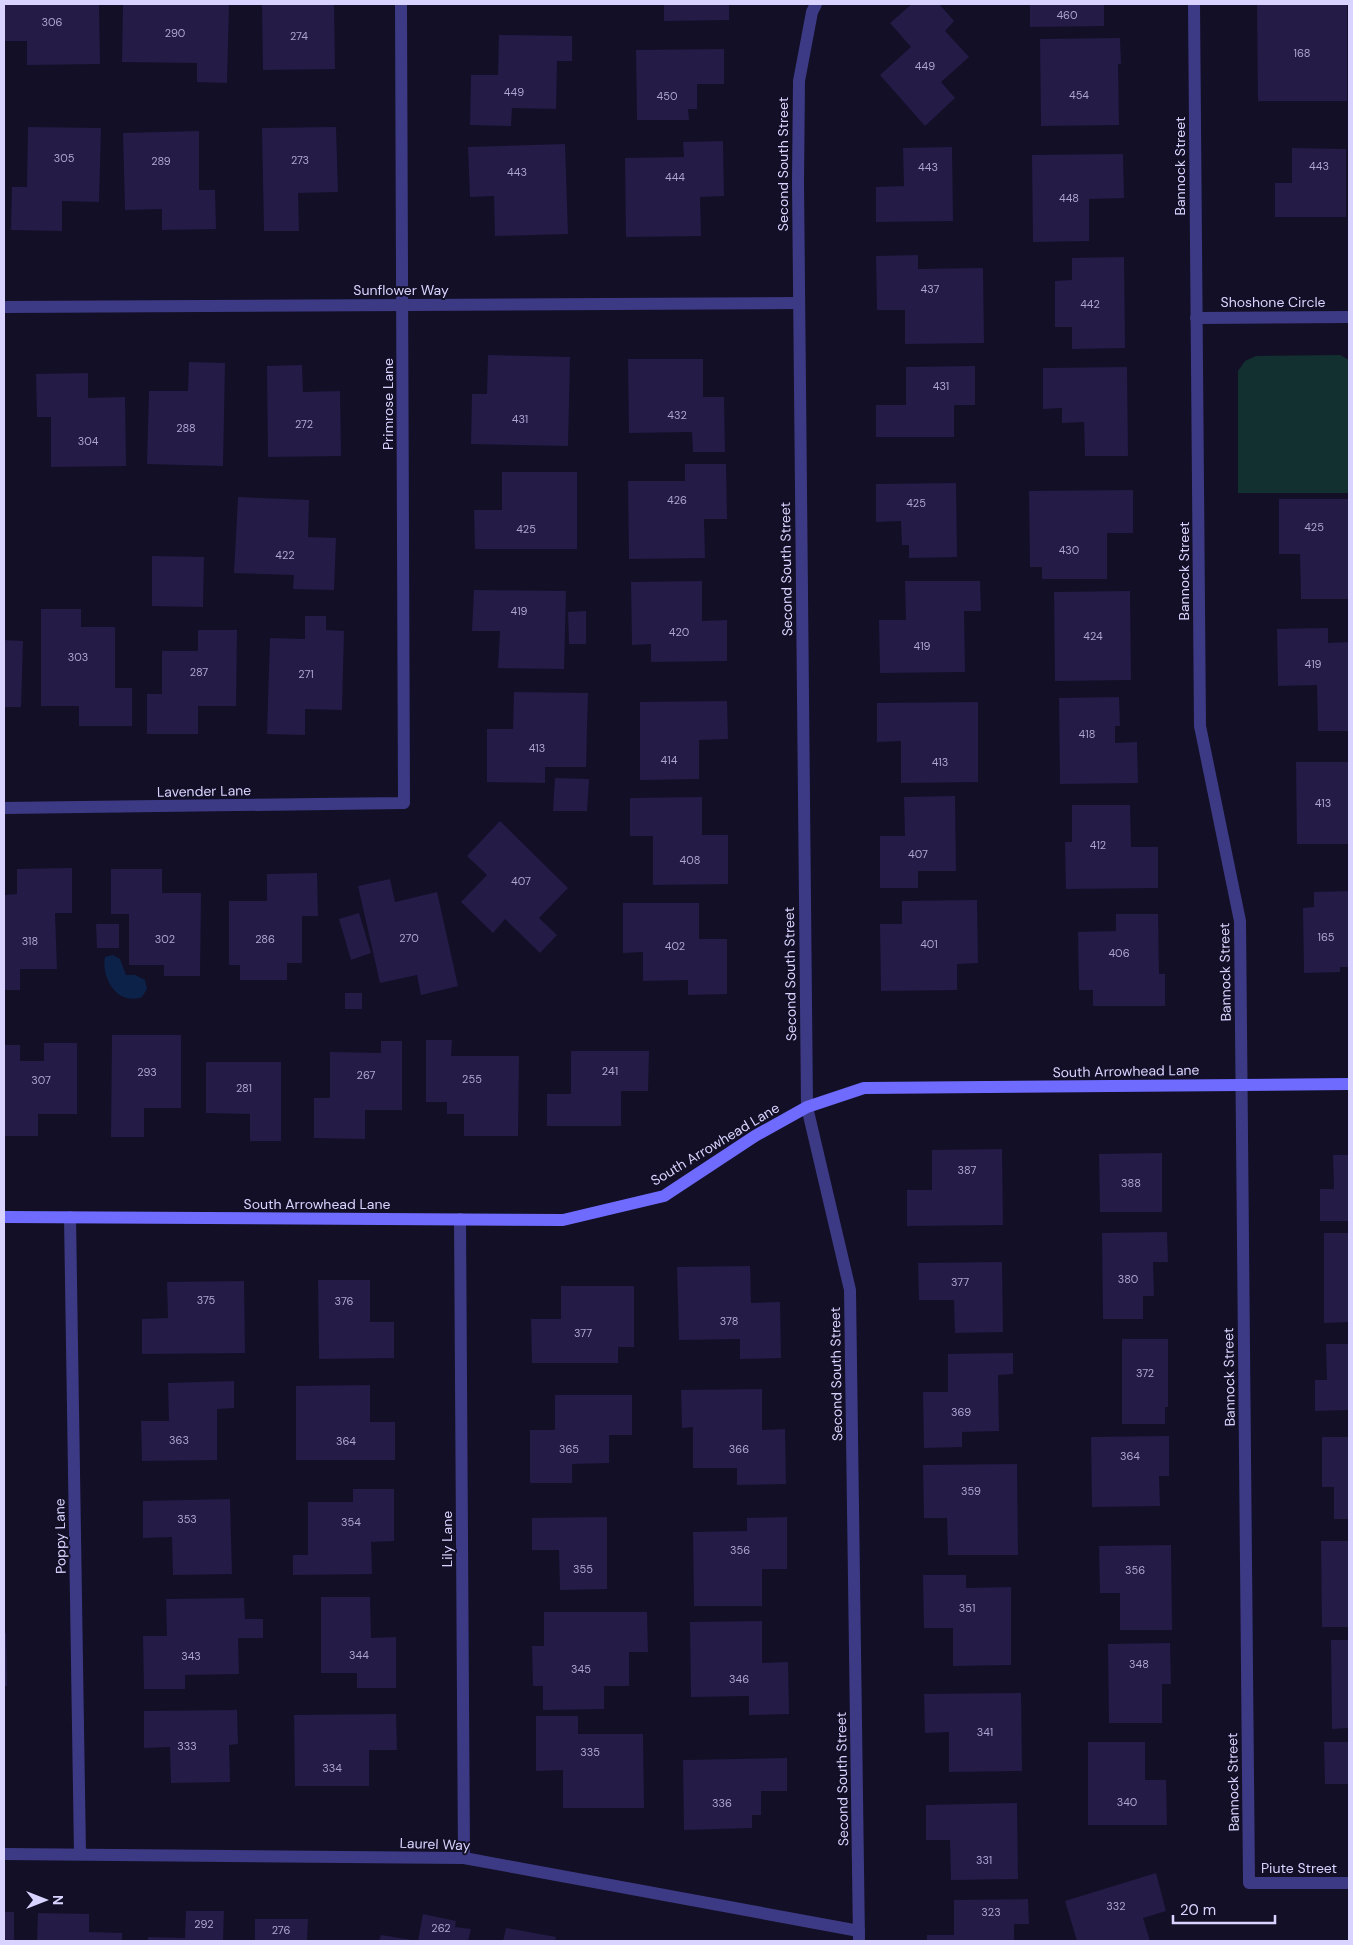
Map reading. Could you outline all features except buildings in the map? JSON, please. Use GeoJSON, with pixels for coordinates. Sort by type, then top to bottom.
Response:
{"type":"FeatureCollection","features":[{"type":"Feature","properties":{"kind":"street","name":"Primrose Lane"},"geometry":{"type":"LineString","coordinates":[[401,4],[404,803]]}},
{"type":"Feature","properties":{"kind":"street","name":"Second South Street"},"geometry":{"type":"LineString","coordinates":[[816,4],[812,12],[799,81],[799,302],[807,1107],[850,1290],[859,1936]]}},
{"type":"Feature","properties":{"kind":"street","name":"Bannock Street"},"geometry":{"type":"LineString","coordinates":[[1194,4],[1200,726],[1240,921],[1249,1884]]}},
{"type":"Feature","properties":{"kind":"street","name":"Sunflower Way"},"geometry":{"type":"LineString","coordinates":[[4,307],[799,302]]}},
{"type":"Feature","properties":{"kind":"street","name":"Shoshone Circle"},"geometry":{"type":"LineString","coordinates":[[1196,318],[1349,317]]}},
{"type":"Feature","properties":{"kind":"street","name":"Lavender Lane"},"geometry":{"type":"LineString","coordinates":[[4,808],[404,803]]}},
{"type":"Feature","properties":{"kind":"street","name":"South Arrowhead Lane"},"geometry":{"type":"LineString","coordinates":[[4,1217],[563,1220],[664,1196],[755,1136],[807,1107],[864,1088],[1349,1084]]}},
{"type":"Feature","properties":{"kind":"street","name":"Poppy Lane"},"geometry":{"type":"LineString","coordinates":[[70,1217],[80,1854]]}},
{"type":"Feature","properties":{"kind":"street","name":"Lily Lane"},"geometry":{"type":"LineString","coordinates":[[460,1219],[464,1858]]}},
{"type":"Feature","properties":{"kind":"street","name":"Laurel Way"},"geometry":{"type":"LineString","coordinates":[[4,1854],[464,1858],[859,1936]]}},
{"type":"Feature","properties":{"kind":"street","name":"Piute Street"},"geometry":{"type":"LineString","coordinates":[[1249,1884],[1349,1883]]}},
{"type":"Feature","properties":{"kind":"green space"},"geometry":{"type":"Polygon","coordinates":[[[1340,355],[1349,360],[1349,493],[1238,493],[1238,371],[1245,361],[1256,356],[1340,355]]]}},
{"type":"Feature","properties":{"kind":"water"},"geometry":{"type":"Polygon","coordinates":[[[113,955],[120,959],[126,975],[135,975],[145,980],[147,989],[142,997],[126,998],[113,989],[104,965],[105,957],[113,955]]]}}]}
